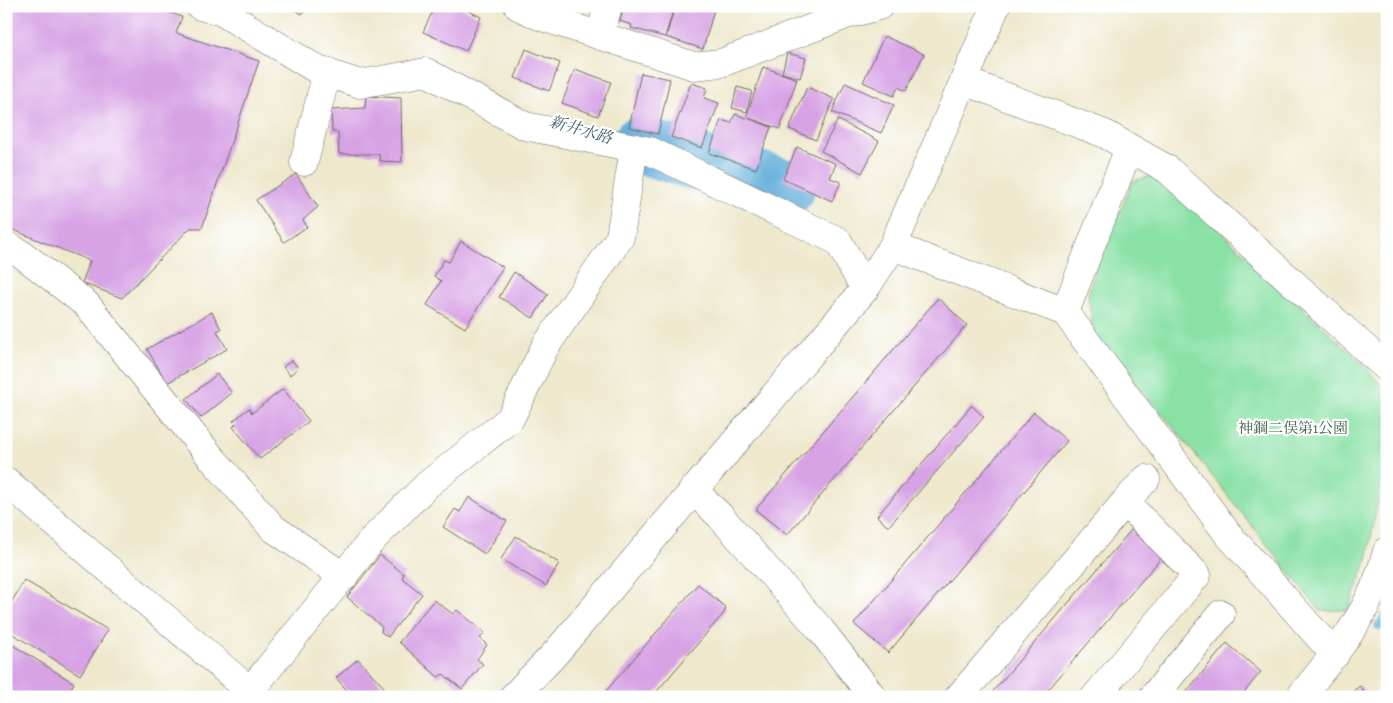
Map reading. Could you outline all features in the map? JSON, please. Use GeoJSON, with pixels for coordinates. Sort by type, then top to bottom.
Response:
{"type":"FeatureCollection","features":[{"type":"Feature","properties":{"kind":"street"},"geometry":{"type":"LineString","coordinates":[[200,6],[222,12],[318,70],[360,84],[426,72],[525,126],[650,151],[838,241],[865,289]]}},
{"type":"Feature","properties":{"kind":"street"},"geometry":{"type":"LineString","coordinates":[[518,6],[542,17],[694,66],[721,63],[846,15],[879,6]]}},
{"type":"Feature","properties":{"kind":"street"},"geometry":{"type":"LineString","coordinates":[[600,36],[608,6]]}},
{"type":"Feature","properties":{"kind":"street"},"geometry":{"type":"LineString","coordinates":[[513,697],[553,656],[865,289],[893,246],[996,6]]}},
{"type":"Feature","properties":{"kind":"street"},"geometry":{"type":"LineString","coordinates":[[304,162],[326,72]]}},
{"type":"Feature","properties":{"kind":"street"},"geometry":{"type":"LineString","coordinates":[[964,82],[1105,134],[1167,169],[1387,368]]}},
{"type":"Feature","properties":{"kind":"street"},"geometry":{"type":"LineString","coordinates":[[6,481],[254,694],[373,539],[427,485],[510,419],[545,347],[620,237],[634,148]]}},
{"type":"Feature","properties":{"kind":"street"},"geometry":{"type":"LineString","coordinates":[[1065,312],[1129,148]]}},
{"type":"Feature","properties":{"kind":"street"},"geometry":{"type":"LineString","coordinates":[[6,245],[23,255],[86,304],[210,456],[274,528],[344,577]]}},
{"type":"Feature","properties":{"kind":"street"},"geometry":{"type":"LineString","coordinates":[[893,246],[1065,312],[1227,532],[1335,655]]}},
{"type":"Feature","properties":{"kind":"street"},"geometry":{"type":"LineString","coordinates":[[959,697],[1146,479]]}},
{"type":"Feature","properties":{"kind":"street"},"geometry":{"type":"LineString","coordinates":[[693,490],[720,516],[820,629],[873,697]]}},
{"type":"Feature","properties":{"kind":"street"},"geometry":{"type":"LineString","coordinates":[[1095,697],[1198,575],[1125,502]]}},
{"type":"Feature","properties":{"kind":"street"},"geometry":{"type":"LineString","coordinates":[[1300,697],[1335,655],[1360,618],[1382,570],[1387,551]]}},
{"type":"Feature","properties":{"kind":"street"},"geometry":{"type":"LineString","coordinates":[[1153,697],[1221,614]]}},
{"type":"Feature","properties":{"kind":"green space","name":"神鋼二俣第1公園"},"geometry":{"type":"Polygon","coordinates":[[[1159,174],[1367,368],[1381,385],[1387,407],[1387,452],[1367,560],[1348,610],[1320,611],[1166,418],[1095,339],[1088,295],[1094,273],[1133,181],[1159,174]]]}},
{"type":"Feature","properties":{"kind":"building"},"geometry":{"type":"Polygon","coordinates":[[[6,6],[153,6],[182,17],[176,33],[259,61],[202,228],[190,228],[122,298],[82,283],[90,261],[6,227],[6,6]]]}},
{"type":"Feature","properties":{"kind":"building"},"geometry":{"type":"Polygon","coordinates":[[[288,6],[306,6],[302,14],[288,6]]]}},
{"type":"Feature","properties":{"kind":"building"},"geometry":{"type":"Polygon","coordinates":[[[435,6],[458,6],[481,17],[466,51],[423,32],[435,6]]]}},
{"type":"Feature","properties":{"kind":"building"},"geometry":{"type":"Polygon","coordinates":[[[624,6],[655,6],[673,11],[665,37],[631,28],[632,25],[620,21],[624,6]]]}},
{"type":"Feature","properties":{"kind":"building"},"geometry":{"type":"Polygon","coordinates":[[[675,6],[715,6],[703,49],[666,37],[675,6]]]}},
{"type":"Feature","properties":{"kind":"building"},"geometry":{"type":"Polygon","coordinates":[[[884,36],[924,54],[906,91],[898,87],[894,96],[863,82],[884,36]]]}},
{"type":"Feature","properties":{"kind":"building"},"geometry":{"type":"Polygon","coordinates":[[[526,49],[560,63],[549,91],[515,78],[526,49]]]}},
{"type":"Feature","properties":{"kind":"building"},"geometry":{"type":"Polygon","coordinates":[[[787,53],[806,58],[800,78],[782,73],[787,53]]]}},
{"type":"Feature","properties":{"kind":"building"},"geometry":{"type":"Polygon","coordinates":[[[763,67],[797,79],[780,129],[748,118],[771,127],[756,169],[709,153],[721,120],[731,123],[735,114],[746,118],[763,67]]]}},
{"type":"Feature","properties":{"kind":"building"},"geometry":{"type":"Polygon","coordinates":[[[575,69],[611,82],[598,116],[562,103],[575,69]]]}},
{"type":"Feature","properties":{"kind":"building"},"geometry":{"type":"Polygon","coordinates":[[[641,73],[670,79],[658,134],[629,127],[641,73]]]}},
{"type":"Feature","properties":{"kind":"building"},"geometry":{"type":"Polygon","coordinates":[[[691,83],[707,88],[704,98],[719,103],[702,148],[671,137],[691,83]]]}},
{"type":"Feature","properties":{"kind":"building"},"geometry":{"type":"Polygon","coordinates":[[[845,83],[894,105],[881,133],[832,112],[845,83]]]}},
{"type":"Feature","properties":{"kind":"building"},"geometry":{"type":"Polygon","coordinates":[[[737,87],[752,91],[747,112],[732,108],[737,87]]]}},
{"type":"Feature","properties":{"kind":"building"},"geometry":{"type":"Polygon","coordinates":[[[807,87],[834,99],[816,140],[789,129],[807,87]]]}},
{"type":"Feature","properties":{"kind":"building"},"geometry":{"type":"Polygon","coordinates":[[[366,96],[401,98],[402,162],[380,161],[379,154],[339,154],[338,132],[332,132],[331,110],[365,108],[366,96]]]}},
{"type":"Feature","properties":{"kind":"building"},"geometry":{"type":"Polygon","coordinates":[[[838,120],[879,141],[862,173],[821,151],[838,120]]]}},
{"type":"Feature","properties":{"kind":"building"},"geometry":{"type":"Polygon","coordinates":[[[797,147],[836,164],[830,178],[841,182],[832,201],[783,179],[797,147]]]}},
{"type":"Feature","properties":{"kind":"building"},"geometry":{"type":"Polygon","coordinates":[[[296,174],[318,207],[303,220],[307,227],[284,242],[256,200],[296,174]]]}},
{"type":"Feature","properties":{"kind":"building"},"geometry":{"type":"Polygon","coordinates":[[[461,241],[503,267],[465,328],[427,305],[441,281],[434,276],[444,260],[449,262],[461,241]]]}},
{"type":"Feature","properties":{"kind":"building"},"geometry":{"type":"Polygon","coordinates":[[[514,272],[548,294],[533,318],[499,297],[514,272]]]}},
{"type":"Feature","properties":{"kind":"building"},"geometry":{"type":"Polygon","coordinates":[[[938,298],[967,325],[787,535],[757,511],[757,508],[938,298]]]}},
{"type":"Feature","properties":{"kind":"building"},"geometry":{"type":"Polygon","coordinates":[[[212,312],[221,329],[217,331],[227,349],[167,383],[147,349],[212,312]]]}},
{"type":"Feature","properties":{"kind":"building"},"geometry":{"type":"Polygon","coordinates":[[[292,360],[298,368],[290,375],[283,367],[292,360]]]}},
{"type":"Feature","properties":{"kind":"building"},"geometry":{"type":"Polygon","coordinates":[[[217,374],[232,393],[201,418],[186,399],[217,374]]]}},
{"type":"Feature","properties":{"kind":"building"},"geometry":{"type":"Polygon","coordinates":[[[283,389],[309,421],[260,459],[233,427],[236,424],[233,421],[249,408],[252,413],[283,389]]]}},
{"type":"Feature","properties":{"kind":"building"},"geometry":{"type":"Polygon","coordinates":[[[971,406],[984,417],[887,526],[877,516],[971,406]]]}},
{"type":"Feature","properties":{"kind":"building"},"geometry":{"type":"Polygon","coordinates":[[[1034,412],[1067,441],[888,653],[854,624],[1034,412]]]}},
{"type":"Feature","properties":{"kind":"building"},"geometry":{"type":"Polygon","coordinates":[[[469,497],[507,521],[485,554],[443,527],[455,509],[460,512],[469,497]]]}},
{"type":"Feature","properties":{"kind":"building"},"geometry":{"type":"Polygon","coordinates":[[[1131,530],[1162,557],[1042,697],[988,697],[1131,530]]]}},
{"type":"Feature","properties":{"kind":"building"},"geometry":{"type":"Polygon","coordinates":[[[516,536],[559,563],[546,586],[501,559],[516,536]]]}},
{"type":"Feature","properties":{"kind":"building"},"geometry":{"type":"Polygon","coordinates":[[[380,555],[404,574],[402,578],[422,594],[388,637],[381,632],[382,627],[347,597],[380,555]]]}},
{"type":"Feature","properties":{"kind":"building"},"geometry":{"type":"Polygon","coordinates":[[[24,580],[108,630],[80,675],[6,630],[6,612],[24,580]]]}},
{"type":"Feature","properties":{"kind":"building"},"geometry":{"type":"Polygon","coordinates":[[[698,584],[726,608],[724,613],[652,697],[601,697],[698,584]]]}},
{"type":"Feature","properties":{"kind":"building"},"geometry":{"type":"Polygon","coordinates":[[[434,600],[453,614],[457,610],[485,633],[480,638],[487,645],[477,659],[483,664],[462,689],[443,674],[438,677],[399,642],[434,600]]]}},
{"type":"Feature","properties":{"kind":"building"},"geometry":{"type":"Polygon","coordinates":[[[1227,643],[1261,672],[1240,697],[1182,697],[1227,643]]]}},
{"type":"Feature","properties":{"kind":"building"},"geometry":{"type":"Polygon","coordinates":[[[11,644],[74,683],[66,697],[6,697],[6,650],[11,644]]]}},
{"type":"Feature","properties":{"kind":"building"},"geometry":{"type":"Polygon","coordinates":[[[358,659],[391,695],[390,697],[353,697],[336,678],[358,659]]]}},
{"type":"Feature","properties":{"kind":"building"},"geometry":{"type":"Polygon","coordinates":[[[1360,686],[1368,697],[1345,697],[1360,686]]]}},
{"type":"Feature","properties":{"kind":"waterway","name":"新井水路"},"geometry":{"type":"LineString","coordinates":[[640,145],[786,188]]}},
{"type":"Feature","properties":{"kind":"waterway"},"geometry":{"type":"LineString","coordinates":[[1379,626],[1385,620],[1387,614]]}}]}
